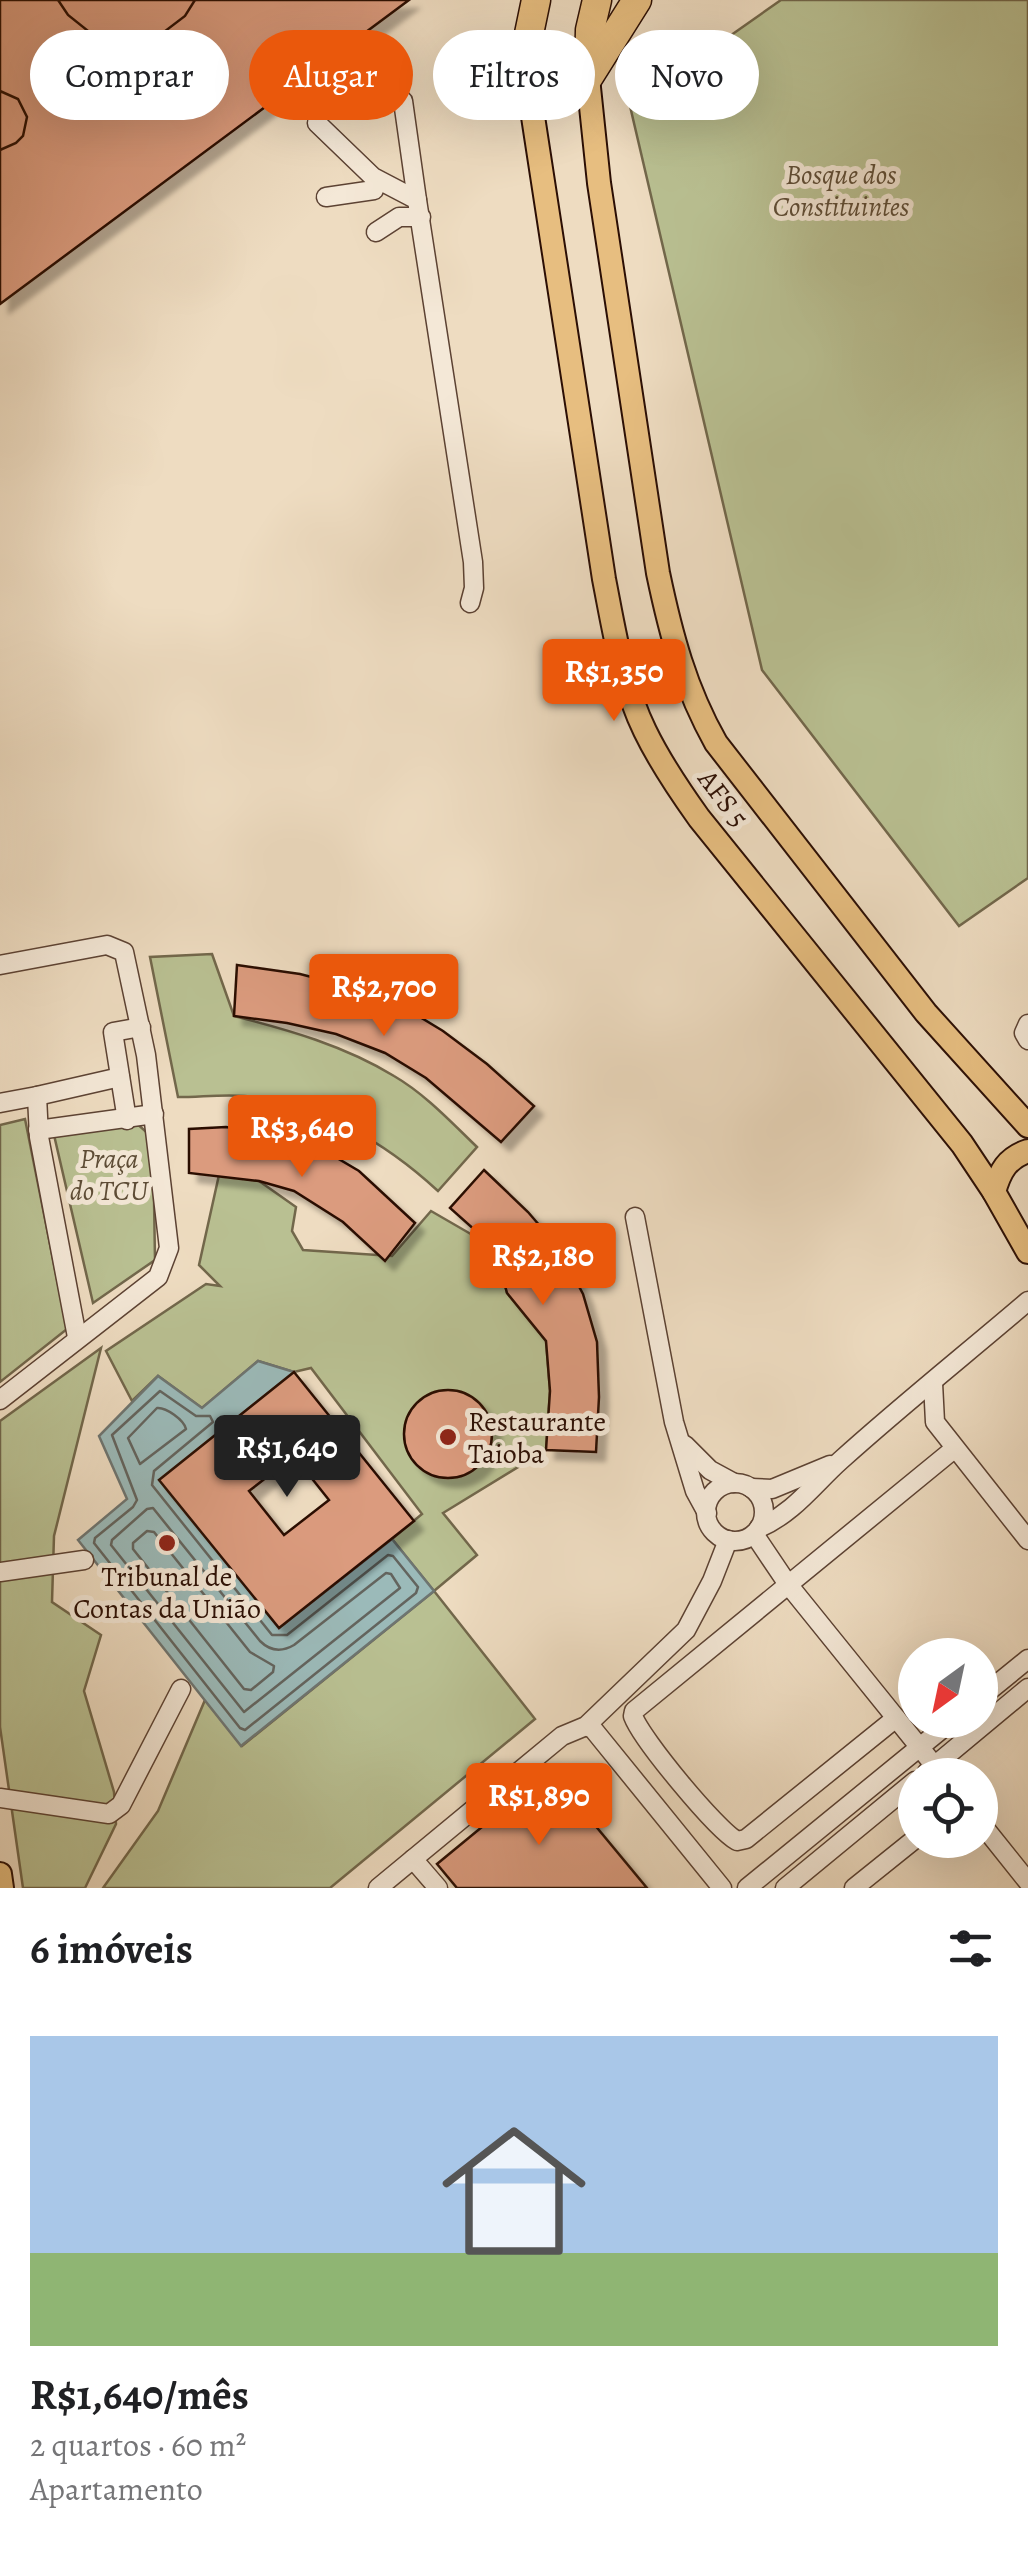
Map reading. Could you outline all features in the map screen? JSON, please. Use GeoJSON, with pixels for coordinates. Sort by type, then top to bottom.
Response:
{"type":"FeatureCollection","features":[{"type":"Feature","properties":{"kind":"highway"},"geometry":{"type":"LineString","coordinates":[[513,0],[519,30]]}},
{"type":"Feature","properties":{"kind":"highway"},"geometry":{"type":"LineString","coordinates":[[530,30],[536,0]]}},
{"type":"Feature","properties":{"kind":"highway"},"geometry":{"type":"LineString","coordinates":[[590,30],[596,0]]}},
{"type":"Feature","properties":{"kind":"highway"},"geometry":{"type":"LineString","coordinates":[[595,67],[637,0]]}},
{"type":"Feature","properties":{"kind":"main road","name":"AFS 5"},"geometry":{"type":"LineString","coordinates":[[534,120],[604,579],[620,662],[643,727],[665,770],[699,818],[950,1129],[994,1192],[1028,1252]]}},
{"type":"Feature","properties":{"kind":"main road","name":"AFS 5"},"geometry":{"type":"LineString","coordinates":[[592,120],[658,573],[671,632],[694,703],[716,743],[926,1013],[1028,1126]]}},
{"type":"Feature","properties":{"kind":"main road"},"geometry":{"type":"LineString","coordinates":[[994,1192],[1006,1164],[1028,1151]]}},
{"type":"Feature","properties":{"kind":"main road"},"geometry":{"type":"LineString","coordinates":[[0,1874],[2,1888]]}},
{"type":"Feature","properties":{"kind":"lane"},"geometry":{"type":"LineString","coordinates":[[406,120],[473,562],[470,603]]}},
{"type":"Feature","properties":{"kind":"lane"},"geometry":{"type":"LineString","coordinates":[[317,123],[373,177],[419,208]]}},
{"type":"Feature","properties":{"kind":"lane"},"geometry":{"type":"LineString","coordinates":[[326,197],[374,190]]}},
{"type":"Feature","properties":{"kind":"lane"},"geometry":{"type":"LineString","coordinates":[[376,232],[419,208]]}},
{"type":"Feature","properties":{"kind":"lane"},"geometry":{"type":"LineString","coordinates":[[0,965],[114,945],[124,952],[154,1114],[169,1248],[158,1277],[0,1400]]}},
{"type":"Feature","properties":{"kind":"lane"},"geometry":{"type":"LineString","coordinates":[[1028,1024],[1024,1032],[1028,1040]]}},
{"type":"Feature","properties":{"kind":"lane"},"geometry":{"type":"LineString","coordinates":[[128,1120],[113,1032],[140,1027]]}},
{"type":"Feature","properties":{"kind":"lane"},"geometry":{"type":"LineString","coordinates":[[0,1103],[120,1077]]}},
{"type":"Feature","properties":{"kind":"lane"},"geometry":{"type":"LineString","coordinates":[[38,1096],[38,1130],[77,1337]]}},
{"type":"Feature","properties":{"kind":"lane"},"geometry":{"type":"LineString","coordinates":[[38,1130],[154,1114]]}},
{"type":"Feature","properties":{"kind":"lane"},"geometry":{"type":"LineString","coordinates":[[635,1217],[674,1422],[695,1492],[713,1530],[728,1540],[737,1541],[778,1520],[840,1461],[1028,1301]]}},
{"type":"Feature","properties":{"kind":"lane"},"geometry":{"type":"LineString","coordinates":[[933,1382],[935,1422],[1028,1540]]}},
{"type":"Feature","properties":{"kind":"lane"},"geometry":{"type":"LineString","coordinates":[[674,1422],[687,1450],[710,1470],[742,1485],[762,1502],[764,1510],[756,1531]]}},
{"type":"Feature","properties":{"kind":"lane"},"geometry":{"type":"LineString","coordinates":[[896,1718],[746,1839],[738,1841],[706,1810],[633,1720],[634,1711],[954,1449]]}},
{"type":"Feature","properties":{"kind":"lane"},"geometry":{"type":"LineString","coordinates":[[706,1514],[717,1490],[742,1485],[772,1489],[840,1461]]}},
{"type":"Feature","properties":{"kind":"lane"},"geometry":{"type":"LineString","coordinates":[[756,1531],[787,1583],[926,1758]]}},
{"type":"Feature","properties":{"kind":"lane"},"geometry":{"type":"LineString","coordinates":[[378,1888],[562,1736],[586,1726],[686,1630],[728,1540]]}},
{"type":"Feature","properties":{"kind":"lane"},"geometry":{"type":"LineString","coordinates":[[0,1572],[84,1560]]}},
{"type":"Feature","properties":{"kind":"lane"},"geometry":{"type":"LineString","coordinates":[[998,1683],[1028,1659]]}},
{"type":"Feature","properties":{"kind":"lane"},"geometry":{"type":"LineString","coordinates":[[949,1758],[1028,1688]]}},
{"type":"Feature","properties":{"kind":"lane"},"geometry":{"type":"LineString","coordinates":[[0,1798],[109,1814],[121,1805],[181,1689]]}},
{"type":"Feature","properties":{"kind":"lane"},"geometry":{"type":"LineString","coordinates":[[586,1726],[593,1728],[722,1888]]}},
{"type":"Feature","properties":{"kind":"lane"},"geometry":{"type":"LineString","coordinates":[[747,1888],[931,1738]]}},
{"type":"Feature","properties":{"kind":"lane"},"geometry":{"type":"LineString","coordinates":[[785,1888],[898,1795]]}},
{"type":"Feature","properties":{"kind":"lane"},"geometry":{"type":"LineString","coordinates":[[998,1844],[1028,1882]]}},
{"type":"Feature","properties":{"kind":"lane"},"geometry":{"type":"LineString","coordinates":[[854,1888],[898,1853]]}},
{"type":"Feature","properties":{"kind":"lane"},"geometry":{"type":"LineString","coordinates":[[413,1859],[438,1888]]}},
{"type":"Feature","properties":{"kind":"green space","name":"Bosque dos Constituintes"},"geometry":{"type":"Polygon","coordinates":[[[781,0],[1028,0],[1028,878],[959,926],[762,670],[633,120],[759,120],[759,30],[738,30],[781,0]]]}},
{"type":"Feature","properties":{"kind":"green space"},"geometry":{"type":"Polygon","coordinates":[[[212,954],[234,1016],[316,1040],[375,1065],[416,1091],[477,1147],[438,1191],[376,1143],[307,1110],[246,1096],[178,1097],[150,957],[212,954]]]}},
{"type":"Feature","properties":{"kind":"green space"},"geometry":{"type":"Polygon","coordinates":[[[25,1119],[67,1329],[0,1382],[0,1125],[25,1119]]]}},
{"type":"Feature","properties":{"kind":"green space","name":"Praça do TCU"},"geometry":{"type":"Polygon","coordinates":[[[134,1121],[153,1138],[155,1260],[93,1303],[54,1135],[134,1121]]]}},
{"type":"Feature","properties":{"kind":"green space"},"geometry":{"type":"Polygon","coordinates":[[[219,1175],[259,1181],[296,1207],[292,1231],[303,1250],[392,1256],[431,1211],[495,1248],[507,1293],[546,1341],[550,1391],[546,1450],[443,1513],[477,1555],[434,1591],[392,1539],[422,1514],[311,1368],[294,1372],[258,1361],[202,1408],[158,1376],[132,1401],[106,1351],[206,1284],[220,1286],[199,1265],[219,1175]]]}},
{"type":"Feature","properties":{"kind":"green space"},"geometry":{"type":"Polygon","coordinates":[[[101,1348],[54,1536],[52,1602],[101,1635],[84,1691],[114,1792],[116,1824],[85,1888],[23,1888],[0,1727],[0,1421],[101,1348]]]}},
{"type":"Feature","properties":{"kind":"green space"},"geometry":{"type":"Polygon","coordinates":[[[434,1591],[535,1719],[330,1888],[103,1888],[158,1811],[205,1700],[242,1746],[434,1591]]]}},
{"type":"Feature","properties":{"kind":"water"},"geometry":{"type":"Polygon","coordinates":[[[258,1361],[294,1372],[160,1480],[279,1628],[392,1539],[434,1591],[241,1746],[78,1540],[127,1499],[99,1436],[158,1376],[202,1408],[258,1361]]]}},
{"type":"Feature","properties":{"kind":"building"},"geometry":{"type":"Polygon","coordinates":[[[0,0],[409,0],[369,30],[249,30],[249,119],[0,304],[0,0]]]}},
{"type":"Feature","properties":{"kind":"building"},"geometry":{"type":"Polygon","coordinates":[[[58,0],[195,0],[185,16],[167,30],[87,30],[68,15],[58,0]]]}},
{"type":"Feature","properties":{"kind":"building"},"geometry":{"type":"Polygon","coordinates":[[[0,91],[18,99],[27,117],[23,136],[0,150],[0,91]]]}},
{"type":"Feature","properties":{"kind":"building"},"geometry":{"type":"Polygon","coordinates":[[[237,965],[300,974],[400,1005],[487,1064],[534,1106],[501,1142],[426,1078],[385,1053],[336,1034],[234,1016],[237,965]]]}},
{"type":"Feature","properties":{"kind":"building"},"geometry":{"type":"Polygon","coordinates":[[[226,1127],[292,1138],[325,1151],[359,1171],[415,1223],[385,1261],[343,1222],[294,1191],[259,1181],[189,1173],[189,1129],[226,1127]]]}},
{"type":"Feature","properties":{"kind":"building"},"geometry":{"type":"Polygon","coordinates":[[[484,1170],[558,1247],[583,1294],[597,1342],[596,1452],[546,1450],[550,1391],[546,1341],[507,1293],[495,1248],[450,1208],[484,1170]]]}},
{"type":"Feature","properties":{"kind":"building"},"geometry":{"type":"Polygon","coordinates":[[[294,1372],[414,1521],[279,1628],[159,1480],[294,1372]],[[294,1456],[249,1491],[284,1535],[329,1500],[294,1456]]]}},
{"type":"Feature","properties":{"kind":"building","name":"Restaurante Taioba"},"geometry":{"type":"Polygon","coordinates":[[[448,1390],[479,1403],[492,1434],[479,1465],[448,1478],[417,1465],[404,1434],[417,1403],[448,1390]]]}},
{"type":"Feature","properties":{"kind":"building"},"geometry":{"type":"Polygon","coordinates":[[[550,1771],[647,1888],[457,1888],[437,1864],[550,1771]]]}},
{"type":"Feature","properties":{"kind":"place","name":"Restaurante Taioba"},"geometry":{"type":"Point","coordinates":[448,1437]}},
{"type":"Feature","properties":{"kind":"place","name":"Tribunal de Contas da União"},"geometry":{"type":"Point","coordinates":[167,1543]}}]}
